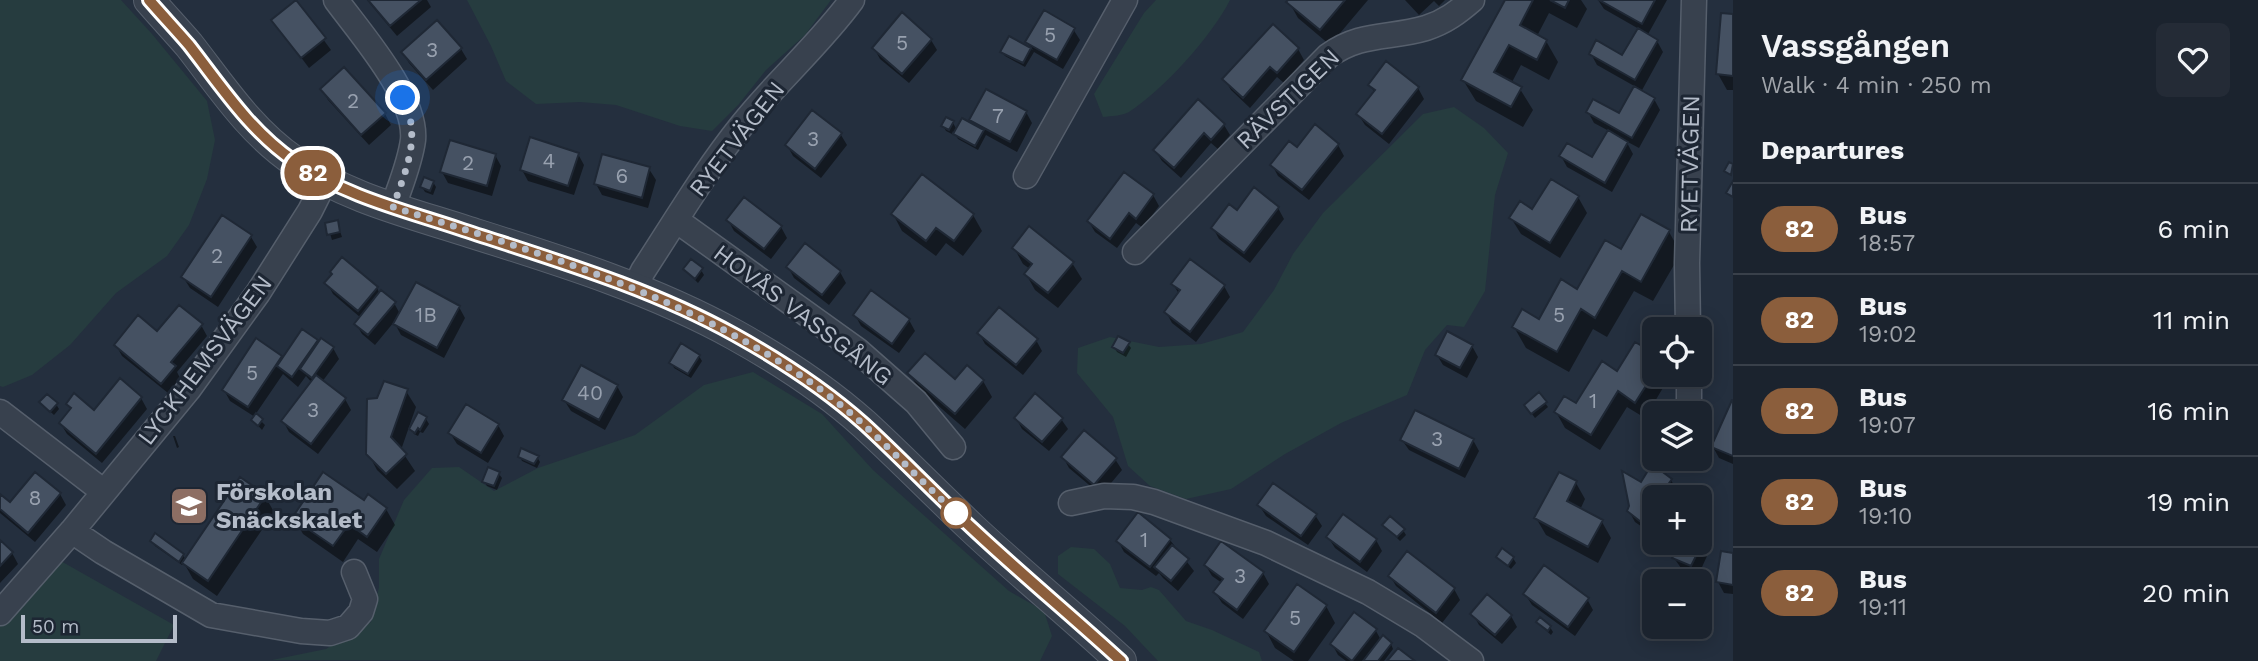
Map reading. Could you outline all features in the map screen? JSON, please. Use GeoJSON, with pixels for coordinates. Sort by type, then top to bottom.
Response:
{"type":"FeatureCollection","features":[{"type":"Feature","properties":{"kind":"street"},"geometry":{"type":"LineString","coordinates":[[149,0],[188,44],[225,94],[259,130],[291,160],[325,181],[393,207],[635,287],[737,336],[827,394],[862,422],[988,543],[1121,661]]}},
{"type":"Feature","properties":{"kind":"street"},"geometry":{"type":"LineString","coordinates":[[336,0],[394,81],[411,115],[413,139],[393,207]]}},
{"type":"Feature","properties":{"kind":"street","name":"RYETVÄGEN"},"geometry":{"type":"LineString","coordinates":[[635,287],[703,178],[744,123],[834,25],[852,0]]}},
{"type":"Feature","properties":{"kind":"street"},"geometry":{"type":"LineString","coordinates":[[1026,176],[1125,0]]}},
{"type":"Feature","properties":{"kind":"street","name":"RÄVSTIGEN"},"geometry":{"type":"LineString","coordinates":[[1135,252],[1335,50],[1363,38],[1429,27],[1453,16],[1472,0]]}},
{"type":"Feature","properties":{"kind":"street","name":"RYETVÄGEN"},"geometry":{"type":"LineString","coordinates":[[1688,317],[1694,0]]}},
{"type":"Feature","properties":{"kind":"street","name":"LYCKHEMSVÄGEN"},"geometry":{"type":"LineString","coordinates":[[0,613],[72,531],[188,390],[258,293],[310,211],[325,181]]}},
{"type":"Feature","properties":{"kind":"street","name":"HOVÅS VASSGÅNG"},"geometry":{"type":"LineString","coordinates":[[676,220],[858,350],[916,402],[953,447]]}},
{"type":"Feature","properties":{"kind":"street"},"geometry":{"type":"LineString","coordinates":[[0,412],[104,492]]}},
{"type":"Feature","properties":{"kind":"street"},"geometry":{"type":"LineString","coordinates":[[1071,503],[1104,496],[1133,497],[1154,502],[1266,543],[1368,592],[1423,625],[1471,661]]}},
{"type":"Feature","properties":{"kind":"street"},"geometry":{"type":"LineString","coordinates":[[72,531],[211,615],[301,631],[330,633],[348,627],[361,612],[365,599],[354,572]]}},
{"type":"Feature","properties":{"kind":"green space"},"geometry":{"type":"Polygon","coordinates":[[[0,0],[121,0],[207,101],[215,140],[207,179],[189,225],[167,256],[116,293],[70,345],[32,375],[3,387],[0,386],[0,0]]]}},
{"type":"Feature","properties":{"kind":"green space"},"geometry":{"type":"Polygon","coordinates":[[[467,0],[831,0],[805,35],[766,70],[739,104],[712,131],[680,126],[616,105],[580,102],[536,104],[506,81],[467,0]]]}},
{"type":"Feature","properties":{"kind":"green space"},"geometry":{"type":"Polygon","coordinates":[[[1156,0],[1230,0],[1199,45],[1157,90],[1129,112],[1103,117],[1094,94],[1144,13],[1156,0]]]}},
{"type":"Feature","properties":{"kind":"green space"},"geometry":{"type":"Polygon","coordinates":[[[1454,107],[1484,128],[1508,153],[1495,195],[1485,291],[1464,327],[1447,325],[1425,350],[1407,395],[1341,423],[1285,454],[1231,489],[1186,499],[1150,486],[1128,466],[1113,417],[1077,373],[1078,348],[1110,337],[1159,347],[1201,344],[1243,332],[1274,290],[1293,254],[1323,213],[1423,114],[1454,107]]]}},
{"type":"Feature","properties":{"kind":"green space"},"geometry":{"type":"Polygon","coordinates":[[[753,372],[822,414],[873,470],[1009,591],[1044,611],[1052,636],[1040,661],[272,660],[326,649],[371,622],[379,587],[379,559],[404,500],[432,468],[459,467],[494,491],[538,468],[635,435],[704,385],[753,372]]]}},
{"type":"Feature","properties":{"kind":"green space"},"geometry":{"type":"Polygon","coordinates":[[[1071,547],[1094,549],[1110,564],[1120,588],[1142,590],[1151,587],[1159,590],[1186,621],[1259,652],[1262,661],[1158,661],[1125,626],[1058,574],[1058,556],[1071,547]]]}},
{"type":"Feature","properties":{"kind":"green space"},"geometry":{"type":"Polygon","coordinates":[[[59,560],[174,625],[156,661],[0,661],[0,624],[59,560]]]}},
{"type":"Feature","properties":{"kind":"building"},"geometry":{"type":"Polygon","coordinates":[[[296,0],[326,38],[301,58],[271,20],[296,0]]]}},
{"type":"Feature","properties":{"kind":"building"},"geometry":{"type":"Polygon","coordinates":[[[368,0],[421,0],[390,26],[368,0]]]}},
{"type":"Feature","properties":{"kind":"building"},"geometry":{"type":"Polygon","coordinates":[[[1345,0],[1320,30],[1286,2],[1345,0]]]}},
{"type":"Feature","properties":{"kind":"building"},"geometry":{"type":"Polygon","coordinates":[[[1505,0],[1533,0],[1520,25],[1547,40],[1537,60],[1509,45],[1494,72],[1522,87],[1511,107],[1461,80],[1505,0]]]}},
{"type":"Feature","properties":{"kind":"building"},"geometry":{"type":"Polygon","coordinates":[[[1550,0],[1569,0],[1565,8],[1550,0]]]}},
{"type":"Feature","properties":{"kind":"building"},"geometry":{"type":"Polygon","coordinates":[[[1599,0],[1655,0],[1642,24],[1599,0]]]}},
{"type":"Feature","properties":{"kind":"building"},"geometry":{"type":"Polygon","coordinates":[[[1044,10],[1075,28],[1057,60],[1025,42],[1044,10]]]}},
{"type":"Feature","properties":{"kind":"building"},"geometry":{"type":"Polygon","coordinates":[[[902,12],[932,39],[902,74],[872,48],[902,12]]]}},
{"type":"Feature","properties":{"kind":"building"},"geometry":{"type":"Polygon","coordinates":[[[1721,13],[1733,14],[1733,76],[1716,74],[1721,13]]]}},
{"type":"Feature","properties":{"kind":"building"},"geometry":{"type":"Polygon","coordinates":[[[437,20],[462,48],[426,80],[401,52],[437,20]]]}},
{"type":"Feature","properties":{"kind":"building"},"geometry":{"type":"Polygon","coordinates":[[[1273,24],[1299,48],[1277,73],[1270,67],[1243,98],[1222,79],[1273,24]]]}},
{"type":"Feature","properties":{"kind":"building"},"geometry":{"type":"Polygon","coordinates":[[[1638,28],[1658,40],[1635,80],[1589,54],[1596,40],[1622,55],[1638,28]]]}},
{"type":"Feature","properties":{"kind":"building"},"geometry":{"type":"Polygon","coordinates":[[[1009,36],[1031,48],[1023,63],[1000,52],[1009,36]]]}},
{"type":"Feature","properties":{"kind":"building"},"geometry":{"type":"Polygon","coordinates":[[[1386,61],[1419,87],[1382,134],[1356,114],[1375,90],[1368,85],[1386,61]]]}},
{"type":"Feature","properties":{"kind":"building"},"geometry":{"type":"Polygon","coordinates":[[[344,67],[386,113],[361,135],[320,89],[344,67]]]}},
{"type":"Feature","properties":{"kind":"building"},"geometry":{"type":"Polygon","coordinates":[[[1634,86],[1655,98],[1632,138],[1586,112],[1593,99],[1619,113],[1634,86]]]}},
{"type":"Feature","properties":{"kind":"building"},"geometry":{"type":"Polygon","coordinates":[[[986,89],[1027,111],[1010,142],[969,120],[986,89]]]}},
{"type":"Feature","properties":{"kind":"building"},"geometry":{"type":"Polygon","coordinates":[[[1198,99],[1225,124],[1211,140],[1204,133],[1174,168],[1153,150],[1198,99]]]}},
{"type":"Feature","properties":{"kind":"building"},"geometry":{"type":"Polygon","coordinates":[[[812,110],[842,133],[815,169],[785,145],[812,110]]]}},
{"type":"Feature","properties":{"kind":"building"},"geometry":{"type":"Polygon","coordinates":[[[946,117],[954,121],[949,130],[941,126],[946,117]]]}},
{"type":"Feature","properties":{"kind":"building"},"geometry":{"type":"Polygon","coordinates":[[[962,118],[984,130],[975,146],[953,134],[962,118]]]}},
{"type":"Feature","properties":{"kind":"building"},"geometry":{"type":"Polygon","coordinates":[[[1315,124],[1339,144],[1302,190],[1270,165],[1289,141],[1297,147],[1315,124]]]}},
{"type":"Feature","properties":{"kind":"building"},"geometry":{"type":"Polygon","coordinates":[[[1608,130],[1628,142],[1605,183],[1559,156],[1567,143],[1592,157],[1608,130]]]}},
{"type":"Feature","properties":{"kind":"building"},"geometry":{"type":"Polygon","coordinates":[[[530,137],[579,153],[568,186],[520,170],[530,137]]]}},
{"type":"Feature","properties":{"kind":"building"},"geometry":{"type":"Polygon","coordinates":[[[450,140],[496,154],[487,186],[440,172],[450,140]]]}},
{"type":"Feature","properties":{"kind":"building"},"geometry":{"type":"Polygon","coordinates":[[[602,154],[650,167],[642,198],[594,184],[602,154]]]}},
{"type":"Feature","properties":{"kind":"building"},"geometry":{"type":"Polygon","coordinates":[[[1729,162],[1733,164],[1731,175],[1724,171],[1729,162]]]}},
{"type":"Feature","properties":{"kind":"building"},"geometry":{"type":"Polygon","coordinates":[[[1124,172],[1154,194],[1136,219],[1129,213],[1110,239],[1087,221],[1124,172]]]}},
{"type":"Feature","properties":{"kind":"building"},"geometry":{"type":"Polygon","coordinates":[[[922,174],[974,214],[954,241],[936,228],[926,241],[891,214],[922,174]]]}},
{"type":"Feature","properties":{"kind":"building"},"geometry":{"type":"Polygon","coordinates":[[[424,177],[434,181],[430,191],[420,187],[424,177]]]}},
{"type":"Feature","properties":{"kind":"building"},"geometry":{"type":"Polygon","coordinates":[[[1551,179],[1579,196],[1550,243],[1509,218],[1520,201],[1532,209],[1551,179]]]}},
{"type":"Feature","properties":{"kind":"building"},"geometry":{"type":"Polygon","coordinates":[[[1733,181],[1733,197],[1726,193],[1733,181]]]}},
{"type":"Feature","properties":{"kind":"building"},"geometry":{"type":"Polygon","coordinates":[[[1254,187],[1279,207],[1244,253],[1211,228],[1229,204],[1237,210],[1254,187]]]}},
{"type":"Feature","properties":{"kind":"building"},"geometry":{"type":"Polygon","coordinates":[[[744,197],[782,226],[764,249],[726,220],[744,197]]]}},
{"type":"Feature","properties":{"kind":"building"},"geometry":{"type":"Polygon","coordinates":[[[1641,214],[1670,230],[1641,282],[1622,271],[1595,318],[1581,309],[1557,352],[1512,327],[1522,309],[1539,319],[1561,279],[1577,289],[1605,240],[1621,249],[1641,214]]]}},
{"type":"Feature","properties":{"kind":"building"},"geometry":{"type":"Polygon","coordinates":[[[222,215],[252,235],[211,297],[181,277],[222,215]]]}},
{"type":"Feature","properties":{"kind":"building"},"geometry":{"type":"Polygon","coordinates":[[[338,220],[340,232],[327,235],[325,223],[338,220]]]}},
{"type":"Feature","properties":{"kind":"building"},"geometry":{"type":"Polygon","coordinates":[[[1029,226],[1074,262],[1048,293],[1024,274],[1032,264],[1012,248],[1029,226]]]}},
{"type":"Feature","properties":{"kind":"building"},"geometry":{"type":"Polygon","coordinates":[[[805,243],[841,271],[822,295],[786,267],[805,243]]]}},
{"type":"Feature","properties":{"kind":"building"},"geometry":{"type":"Polygon","coordinates":[[[342,257],[378,287],[358,311],[324,283],[342,257]]]}},
{"type":"Feature","properties":{"kind":"building"},"geometry":{"type":"Polygon","coordinates":[[[691,259],[703,268],[695,279],[683,269],[691,259]]]}},
{"type":"Feature","properties":{"kind":"building"},"geometry":{"type":"Polygon","coordinates":[[[1190,259],[1225,285],[1190,332],[1164,312],[1180,290],[1171,284],[1190,259]]]}},
{"type":"Feature","properties":{"kind":"building"},"geometry":{"type":"Polygon","coordinates":[[[416,282],[460,306],[437,348],[393,324],[416,282]]]}},
{"type":"Feature","properties":{"kind":"building"},"geometry":{"type":"Polygon","coordinates":[[[381,290],[396,302],[368,335],[354,324],[381,290]]]}},
{"type":"Feature","properties":{"kind":"building"},"geometry":{"type":"Polygon","coordinates":[[[871,290],[910,319],[892,344],[853,315],[871,290]]]}},
{"type":"Feature","properties":{"kind":"building"},"geometry":{"type":"Polygon","coordinates":[[[179,305],[203,324],[171,362],[176,366],[161,384],[114,345],[138,315],[157,331],[179,305]]]}},
{"type":"Feature","properties":{"kind":"building"},"geometry":{"type":"Polygon","coordinates":[[[999,307],[1038,339],[1016,365],[977,333],[999,307]]]}},
{"type":"Feature","properties":{"kind":"building"},"geometry":{"type":"Polygon","coordinates":[[[302,329],[318,340],[292,377],[277,366],[302,329]]]}},
{"type":"Feature","properties":{"kind":"building"},"geometry":{"type":"Polygon","coordinates":[[[1447,331],[1473,345],[1460,368],[1435,355],[1447,331]]]}},
{"type":"Feature","properties":{"kind":"building"},"geometry":{"type":"Polygon","coordinates":[[[1118,336],[1130,342],[1123,353],[1112,347],[1118,336]]]}},
{"type":"Feature","properties":{"kind":"building"},"geometry":{"type":"Polygon","coordinates":[[[256,338],[282,356],[248,407],[222,390],[256,338]]]}},
{"type":"Feature","properties":{"kind":"building"},"geometry":{"type":"Polygon","coordinates":[[[321,338],[334,347],[312,378],[300,369],[321,338]]]}},
{"type":"Feature","properties":{"kind":"building"},"geometry":{"type":"Polygon","coordinates":[[[1635,342],[1642,346],[1642,387],[1645,387],[1635,403],[1618,391],[1591,435],[1554,412],[1564,396],[1576,403],[1602,361],[1617,371],[1635,342]]]}},
{"type":"Feature","properties":{"kind":"building"},"geometry":{"type":"Polygon","coordinates":[[[681,343],[700,355],[688,374],[669,363],[681,343]]]}},
{"type":"Feature","properties":{"kind":"building"},"geometry":{"type":"Polygon","coordinates":[[[925,353],[955,379],[967,365],[984,380],[955,414],[907,373],[925,353]]]}},
{"type":"Feature","properties":{"kind":"building"},"geometry":{"type":"Polygon","coordinates":[[[581,365],[618,385],[599,420],[562,400],[581,365]]]}},
{"type":"Feature","properties":{"kind":"building"},"geometry":{"type":"Polygon","coordinates":[[[316,375],[346,398],[311,444],[281,421],[316,375]]]}},
{"type":"Feature","properties":{"kind":"building"},"geometry":{"type":"Polygon","coordinates":[[[120,378],[142,397],[96,454],[59,423],[71,408],[66,404],[74,393],[94,410],[120,378]]]}},
{"type":"Feature","properties":{"kind":"building"},"geometry":{"type":"Polygon","coordinates":[[[384,381],[408,389],[391,437],[407,454],[386,474],[366,454],[367,399],[377,398],[384,381]]]}},
{"type":"Feature","properties":{"kind":"building"},"geometry":{"type":"Polygon","coordinates":[[[1539,392],[1547,402],[1531,414],[1524,405],[1539,392]]]}},
{"type":"Feature","properties":{"kind":"building"},"geometry":{"type":"Polygon","coordinates":[[[1035,393],[1063,418],[1042,442],[1014,418],[1035,393]]]}},
{"type":"Feature","properties":{"kind":"building"},"geometry":{"type":"Polygon","coordinates":[[[47,394],[58,403],[50,412],[39,402],[47,394]]]}},
{"type":"Feature","properties":{"kind":"building"},"geometry":{"type":"Polygon","coordinates":[[[1733,400],[1733,456],[1712,447],[1733,400]]]}},
{"type":"Feature","properties":{"kind":"building"},"geometry":{"type":"Polygon","coordinates":[[[466,404],[499,424],[481,453],[448,433],[466,404]]]}},
{"type":"Feature","properties":{"kind":"building"},"geometry":{"type":"Polygon","coordinates":[[[1415,410],[1474,439],[1459,469],[1400,440],[1415,410]]]}},
{"type":"Feature","properties":{"kind":"building"},"geometry":{"type":"Polygon","coordinates":[[[418,412],[427,417],[420,430],[418,428],[415,433],[409,429],[418,412]]]}},
{"type":"Feature","properties":{"kind":"building"},"geometry":{"type":"Polygon","coordinates":[[[256,413],[263,419],[258,426],[251,420],[256,413]]]}},
{"type":"Feature","properties":{"kind":"building"},"geometry":{"type":"Polygon","coordinates":[[[1084,430],[1117,458],[1094,485],[1061,457],[1084,430]]]}},
{"type":"Feature","properties":{"kind":"building"},"geometry":{"type":"Polygon","coordinates":[[[521,448],[539,456],[534,464],[518,457],[521,448]]]}},
{"type":"Feature","properties":{"kind":"building"},"geometry":{"type":"Polygon","coordinates":[[[488,467],[500,472],[494,486],[482,482],[488,467]]]}},
{"type":"Feature","properties":{"kind":"building"},"geometry":{"type":"Polygon","coordinates":[[[1622,471],[1641,482],[1648,471],[1661,471],[1672,479],[1668,485],[1642,485],[1641,522],[1627,511],[1629,506],[1622,471]]]}},
{"type":"Feature","properties":{"kind":"building"},"geometry":{"type":"Polygon","coordinates":[[[35,472],[61,493],[28,533],[0,509],[0,494],[10,502],[35,472]]]}},
{"type":"Feature","properties":{"kind":"building"},"geometry":{"type":"Polygon","coordinates":[[[323,472],[364,500],[368,494],[387,508],[367,537],[349,524],[333,546],[292,518],[323,472]]]}},
{"type":"Feature","properties":{"kind":"building"},"geometry":{"type":"Polygon","coordinates":[[[1559,472],[1577,481],[1567,501],[1603,520],[1588,547],[1534,518],[1559,472]]]}},
{"type":"Feature","properties":{"kind":"building"},"geometry":{"type":"Polygon","coordinates":[[[240,477],[266,495],[208,581],[182,563],[240,477]]]}},
{"type":"Feature","properties":{"kind":"building"},"geometry":{"type":"Polygon","coordinates":[[[1273,483],[1317,514],[1301,536],[1257,505],[1273,483]]]}},
{"type":"Feature","properties":{"kind":"building"},"geometry":{"type":"Polygon","coordinates":[[[1138,512],[1171,539],[1150,567],[1116,541],[1138,512]]]}},
{"type":"Feature","properties":{"kind":"building"},"geometry":{"type":"Polygon","coordinates":[[[1343,514],[1377,539],[1360,562],[1326,537],[1343,514]]]}},
{"type":"Feature","properties":{"kind":"building"},"geometry":{"type":"Polygon","coordinates":[[[1390,516],[1405,529],[1397,537],[1382,525],[1390,516]]]}},
{"type":"Feature","properties":{"kind":"building"},"geometry":{"type":"Polygon","coordinates":[[[155,533],[184,554],[179,562],[150,541],[155,533]]]}},
{"type":"Feature","properties":{"kind":"building"},"geometry":{"type":"Polygon","coordinates":[[[0,540],[13,552],[0,566],[0,540]]]}},
{"type":"Feature","properties":{"kind":"building"},"geometry":{"type":"Polygon","coordinates":[[[1221,541],[1264,572],[1237,610],[1213,592],[1223,579],[1204,565],[1221,541]]]}},
{"type":"Feature","properties":{"kind":"building"},"geometry":{"type":"Polygon","coordinates":[[[1172,545],[1189,559],[1171,581],[1154,567],[1172,545]]]}},
{"type":"Feature","properties":{"kind":"building"},"geometry":{"type":"Polygon","coordinates":[[[1502,548],[1514,557],[1508,566],[1496,557],[1502,548]]]}},
{"type":"Feature","properties":{"kind":"building"},"geometry":{"type":"Polygon","coordinates":[[[1407,551],[1455,588],[1436,613],[1388,576],[1407,551]]]}},
{"type":"Feature","properties":{"kind":"building"},"geometry":{"type":"Polygon","coordinates":[[[1721,551],[1733,553],[1733,585],[1716,582],[1721,551]]]}},
{"type":"Feature","properties":{"kind":"building"},"geometry":{"type":"Polygon","coordinates":[[[1674,555],[1696,555],[1691,566],[1672,558],[1674,555]]]}},
{"type":"Feature","properties":{"kind":"building"},"geometry":{"type":"Polygon","coordinates":[[[1544,565],[1589,598],[1568,627],[1523,594],[1544,565]]]}},
{"type":"Feature","properties":{"kind":"building"},"geometry":{"type":"Polygon","coordinates":[[[1297,584],[1327,605],[1294,652],[1264,631],[1297,584]]]}},
{"type":"Feature","properties":{"kind":"building"},"geometry":{"type":"Polygon","coordinates":[[[1487,594],[1512,615],[1495,635],[1470,614],[1487,594]]]}},
{"type":"Feature","properties":{"kind":"building"},"geometry":{"type":"Polygon","coordinates":[[[1354,612],[1377,629],[1352,661],[1330,644],[1354,612]]]}},
{"type":"Feature","properties":{"kind":"building"},"geometry":{"type":"Polygon","coordinates":[[[1540,617],[1551,626],[1548,631],[1536,622],[1540,617]]]}},
{"type":"Feature","properties":{"kind":"building"},"geometry":{"type":"Polygon","coordinates":[[[1383,635],[1392,643],[1378,661],[1363,661],[1383,635]]]}},
{"type":"Feature","properties":{"kind":"building"},"geometry":{"type":"Polygon","coordinates":[[[1398,648],[1415,661],[1387,661],[1398,648]]]}},
{"type":"Feature","properties":{"kind":"bus line","name":"82"},"geometry":{"type":"LineString","coordinates":[[149,0],[188,44],[225,94],[259,130],[291,160],[325,181],[393,207],[635,287],[737,336],[827,394],[862,422],[988,543],[1121,661]]}},
{"type":"Feature","properties":{"kind":"place","name":"Förskolan Snäckskalet"},"geometry":{"type":"Point","coordinates":[189,506]}},
{"type":"Feature","properties":{"kind":"route"},"geometry":{"type":"LineString","coordinates":[[403,98],[411,115],[413,139],[393,207],[635,287],[737,336],[827,394],[862,422],[956,513]]}}]}
